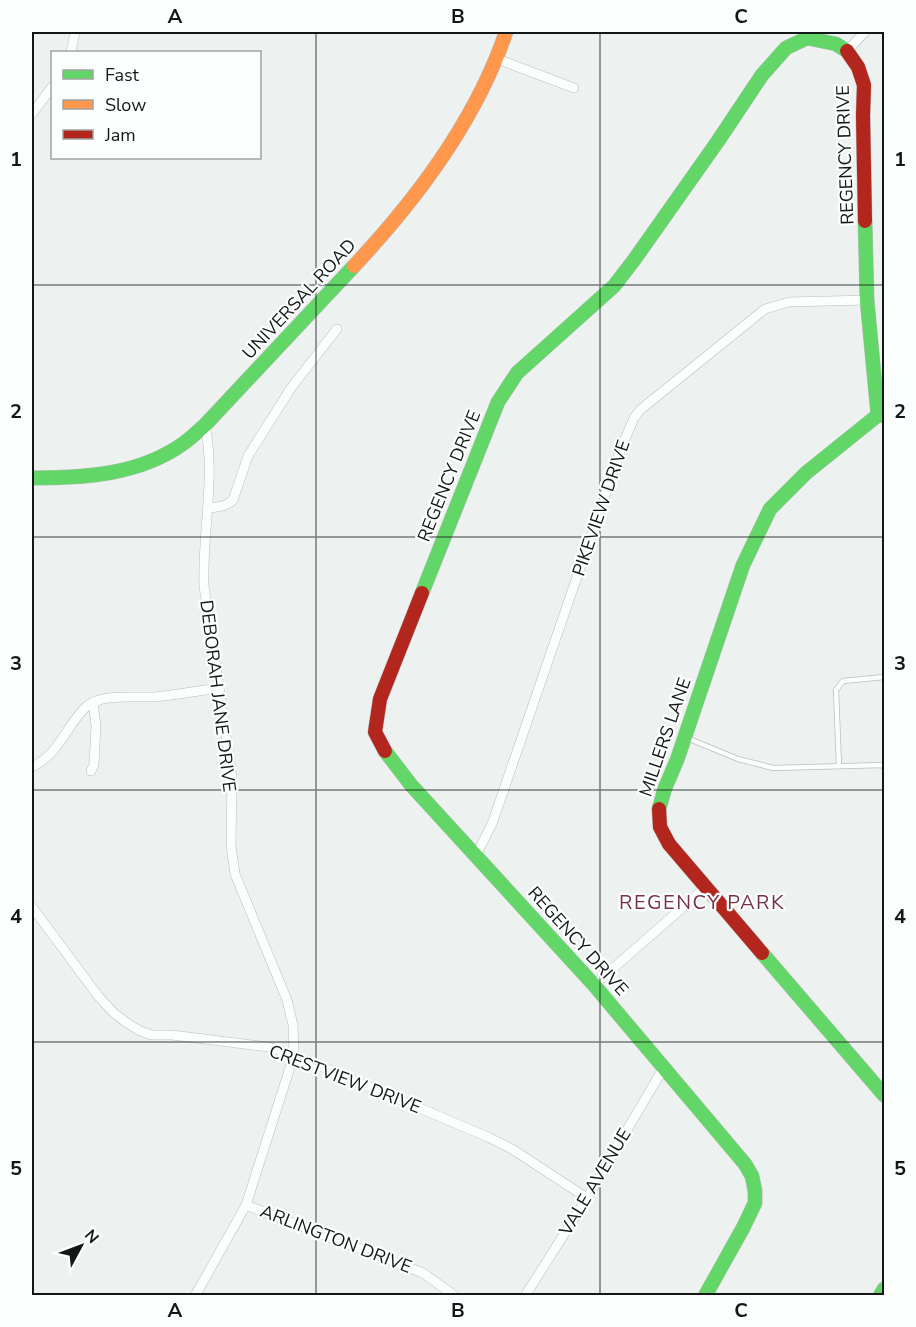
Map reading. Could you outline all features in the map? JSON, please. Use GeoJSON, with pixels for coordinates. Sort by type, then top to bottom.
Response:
{"type":"FeatureCollection","features":[{"type":"Feature","properties":{"kind":"street"},"geometry":{"type":"LineString","coordinates":[[71,51],[75,32]]}},
{"type":"Feature","properties":{"kind":"street","name":"UNIVERSAL ROAD"},"geometry":{"type":"LineString","coordinates":[[32,478],[87,478],[129,470],[164,455],[205,424],[402,214],[461,127],[497,59],[506,32]]}},
{"type":"Feature","properties":{"kind":"street"},"geometry":{"type":"LineString","coordinates":[[847,51],[865,32]]}},
{"type":"Feature","properties":{"kind":"street","name":"REGENCY DRIVE"},"geometry":{"type":"LineString","coordinates":[[705,1296],[743,1228],[754,1203],[755,1191],[752,1176],[746,1164],[594,985],[411,786],[381,745],[375,732],[380,699],[498,402],[517,373],[614,286],[718,141],[762,75],[786,48],[807,38],[836,44],[847,51],[858,67],[864,85],[867,300],[881,413]]}},
{"type":"Feature","properties":{"kind":"street"},"geometry":{"type":"LineString","coordinates":[[497,59],[574,88]]}},
{"type":"Feature","properties":{"kind":"street"},"geometry":{"type":"LineString","coordinates":[[32,114],[51,88]]}},
{"type":"Feature","properties":{"kind":"street","name":"PIKEVIEW DRIVE"},"geometry":{"type":"LineString","coordinates":[[476,855],[492,824],[622,446],[634,418],[640,410],[765,309],[789,302],[867,300]]}},
{"type":"Feature","properties":{"kind":"street"},"geometry":{"type":"LineString","coordinates":[[208,508],[223,506],[233,500],[248,456],[291,388],[337,329]]}},
{"type":"Feature","properties":{"kind":"street","name":"MILLERS LANE"},"geometry":{"type":"LineString","coordinates":[[881,413],[806,473],[770,509],[743,565],[660,802],[659,817],[663,836],[672,849],[885,1095]]}},
{"type":"Feature","properties":{"kind":"street","name":"DEBORAH JANE DRIVE"},"geometry":{"type":"LineString","coordinates":[[195,1296],[246,1205],[294,1055],[293,1025],[287,1000],[235,874],[231,846],[232,776],[204,586],[203,560],[208,508],[210,445],[205,424]]}},
{"type":"Feature","properties":{"kind":"street"},"geometry":{"type":"LineString","coordinates":[[32,767],[50,755],[88,705],[119,698],[154,697],[219,688]]}},
{"type":"Feature","properties":{"kind":"street"},"geometry":{"type":"LineString","coordinates":[[91,771],[94,765],[96,725],[93,703]]}},
{"type":"Feature","properties":{"kind":"street"},"geometry":{"type":"LineString","coordinates":[[594,985],[706,887]]}},
{"type":"Feature","properties":{"kind":"street","name":"CRESTVIEW DRIVE"},"geometry":{"type":"LineString","coordinates":[[32,907],[99,997],[114,1013],[133,1027],[152,1035],[172,1035],[268,1047],[294,1055],[488,1137],[512,1149],[587,1198]]}},
{"type":"Feature","properties":{"kind":"street","name":"VALE AVENUE"},"geometry":{"type":"LineString","coordinates":[[525,1296],[587,1198],[664,1067]]}},
{"type":"Feature","properties":{"kind":"street","name":"ARLINGTON DRIVE"},"geometry":{"type":"LineString","coordinates":[[246,1205],[423,1273],[455,1296]]}},
{"type":"Feature","properties":{"kind":"street"},"geometry":{"type":"LineString","coordinates":[[880,1296],[885,1289]]}},
{"type":"Feature","properties":{"kind":"lane"},"geometry":{"type":"LineString","coordinates":[[839,766],[836,690],[843,681],[885,677]]}},
{"type":"Feature","properties":{"kind":"lane"},"geometry":{"type":"LineString","coordinates":[[684,737],[738,759],[773,768],[884,765]]}},
{"type":"Feature","properties":{"kind":"traffic: fast"},"geometry":{"type":"LineString","coordinates":[[422,593],[498,402],[517,373],[614,286],[718,141],[762,75],[786,48],[807,38],[836,44],[847,51]]}},
{"type":"Feature","properties":{"kind":"traffic: fast"},"geometry":{"type":"LineString","coordinates":[[865,221],[867,300],[878,416]]}},
{"type":"Feature","properties":{"kind":"traffic: fast"},"geometry":{"type":"LineString","coordinates":[[32,478],[111,473],[149,462],[184,443],[205,425],[354,266]]}},
{"type":"Feature","properties":{"kind":"traffic: fast"},"geometry":{"type":"LineString","coordinates":[[659,809],[743,565],[770,509],[806,473],[883,411]]}},
{"type":"Feature","properties":{"kind":"traffic: fast"},"geometry":{"type":"LineString","coordinates":[[385,751],[411,785],[594,985],[745,1164],[752,1176],[755,1203],[705,1296]]}},
{"type":"Feature","properties":{"kind":"traffic: fast"},"geometry":{"type":"LineString","coordinates":[[762,953],[884,1095]]}},
{"type":"Feature","properties":{"kind":"traffic: fast"},"geometry":{"type":"LineString","coordinates":[[880,1296],[884,1289]]}},
{"type":"Feature","properties":{"kind":"traffic: slow"},"geometry":{"type":"LineString","coordinates":[[354,266],[400,214],[442,157],[478,97],[506,32]]}},
{"type":"Feature","properties":{"kind":"traffic: jam"},"geometry":{"type":"LineString","coordinates":[[847,51],[858,67],[864,85],[865,221]]}},
{"type":"Feature","properties":{"kind":"traffic: jam"},"geometry":{"type":"LineString","coordinates":[[385,751],[375,732],[380,699],[422,593]]}},
{"type":"Feature","properties":{"kind":"traffic: jam"},"geometry":{"type":"LineString","coordinates":[[659,809],[660,827],[669,844],[762,953]]}},
{"type":"Feature","properties":{"kind":"district","name":"REGENCY PARK"},"geometry":{"type":"Point","coordinates":[702,902]}}]}
